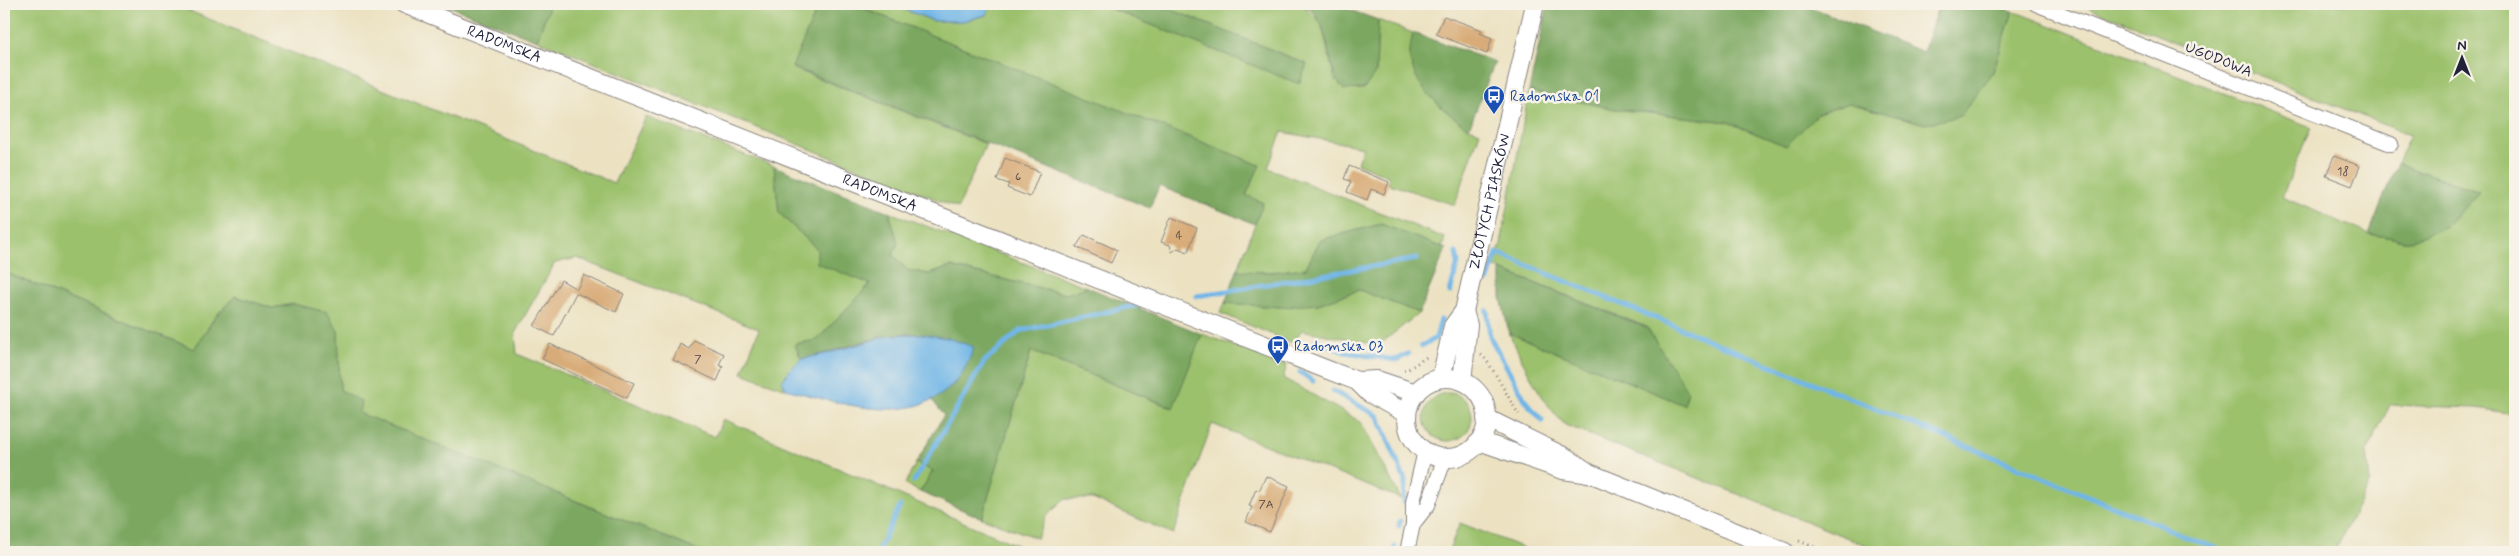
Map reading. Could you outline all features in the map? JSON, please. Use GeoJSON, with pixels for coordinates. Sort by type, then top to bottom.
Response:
{"type":"FeatureCollection","features":[{"type":"Feature","properties":{"kind":"street","name":"RADOMSKA"},"geometry":{"type":"LineString","coordinates":[[404,4],[1357,380],[1377,380],[1416,393]]}},
{"type":"Feature","properties":{"kind":"street","name":"ZŁOTYCH PIASKÓW"},"geometry":{"type":"LineString","coordinates":[[1441,378],[1453,326],[1464,311],[1535,4]]}},
{"type":"Feature","properties":{"kind":"street","name":"UGODOWA"},"geometry":{"type":"LineString","coordinates":[[2036,4],[2391,144]]}},
{"type":"Feature","properties":{"kind":"street","name":"ZŁOTYCH PIASKÓW"},"geometry":{"type":"LineString","coordinates":[[1462,381],[1468,325],[1464,311]]}},
{"type":"Feature","properties":{"kind":"street"},"geometry":{"type":"LineString","coordinates":[[1441,378],[1462,381],[1478,393],[1484,402],[1486,418],[1484,432],[1480,441],[1464,454],[1445,458],[1425,451],[1411,435],[1407,414],[1409,404],[1422,387],[1441,378]]}},
{"type":"Feature","properties":{"kind":"street","name":"RADOMSKA"},"geometry":{"type":"LineString","coordinates":[[1357,380],[1369,393],[1407,414]]}},
{"type":"Feature","properties":{"kind":"street"},"geometry":{"type":"LineString","coordinates":[[1486,418],[1566,458],[1590,473],[1788,545]]}},
{"type":"Feature","properties":{"kind":"street"},"geometry":{"type":"LineString","coordinates":[[1480,441],[1563,470],[1590,473]]}},
{"type":"Feature","properties":{"kind":"street"},"geometry":{"type":"LineString","coordinates":[[1407,552],[1413,524],[1413,502],[1425,451]]}},
{"type":"Feature","properties":{"kind":"street"},"geometry":{"type":"LineString","coordinates":[[1413,524],[1428,505],[1445,458]]}},
{"type":"Feature","properties":{"kind":"path"},"geometry":{"type":"LineString","coordinates":[[1396,370],[1407,370],[1433,352]]}},
{"type":"Feature","properties":{"kind":"path"},"geometry":{"type":"LineString","coordinates":[[1477,353],[1489,361],[1503,392],[1523,419]]}},
{"type":"Feature","properties":{"kind":"path"},"geometry":{"type":"LineString","coordinates":[[1788,545],[1828,552]]}},
{"type":"Feature","properties":{"kind":"green space"},"geometry":{"type":"Polygon","coordinates":[[[4,4],[172,4],[614,183],[646,117],[774,166],[779,213],[817,249],[870,284],[817,340],[795,344],[801,359],[782,381],[786,389],[742,373],[759,329],[577,258],[555,263],[515,333],[517,354],[715,437],[723,419],[1033,552],[702,552],[358,413],[361,401],[340,390],[338,331],[294,304],[272,308],[235,296],[215,317],[194,349],[4,272],[4,4]]]}},
{"type":"Feature","properties":{"kind":"green space"},"geometry":{"type":"Polygon","coordinates":[[[443,4],[550,4],[537,40],[443,4]]]}},
{"type":"Feature","properties":{"kind":"green space"},"geometry":{"type":"Polygon","coordinates":[[[550,4],[819,4],[792,68],[986,144],[958,208],[537,40],[550,4]]]}},
{"type":"Feature","properties":{"kind":"green space"},"geometry":{"type":"Polygon","coordinates":[[[819,4],[852,4],[1260,165],[1246,195],[1263,203],[1255,224],[1159,186],[1150,208],[792,67],[819,4]]]}},
{"type":"Feature","properties":{"kind":"green space"},"geometry":{"type":"Polygon","coordinates":[[[852,4],[890,4],[934,21],[963,21],[986,15],[991,4],[1099,4],[1299,83],[1307,64],[1157,4],[1301,4],[1321,22],[1335,81],[1376,72],[1378,20],[1413,33],[1410,54],[1469,128],[1480,132],[1455,205],[1389,184],[1388,176],[1357,163],[1363,147],[1282,132],[1268,168],[1445,238],[1442,248],[1381,224],[1320,240],[1306,268],[1272,272],[1237,271],[1263,203],[1246,196],[1259,165],[852,4]]]}},
{"type":"Feature","properties":{"kind":"green space"},"geometry":{"type":"Polygon","coordinates":[[[1099,4],[1157,4],[1307,64],[1299,84],[1099,4]]]}},
{"type":"Feature","properties":{"kind":"green space"},"geometry":{"type":"Polygon","coordinates":[[[1301,4],[1333,4],[1378,20],[1376,72],[1364,89],[1344,90],[1337,80],[1333,69],[1324,31],[1319,20],[1312,11],[1301,4]]]}},
{"type":"Feature","properties":{"kind":"green space"},"geometry":{"type":"Polygon","coordinates":[[[1548,4],[1803,4],[1923,52],[1939,4],[1994,4],[2013,11],[1993,72],[1960,116],[1925,124],[1849,103],[1818,114],[1786,146],[1728,122],[1615,109],[1529,91],[1548,4]]]}},
{"type":"Feature","properties":{"kind":"green space"},"geometry":{"type":"Polygon","coordinates":[[[2079,4],[2515,4],[2515,414],[2476,408],[2390,405],[2367,452],[2370,482],[2337,546],[2337,552],[1883,552],[1565,425],[1556,415],[1533,382],[1509,333],[1684,404],[1647,327],[1494,267],[1501,244],[1529,91],[1615,109],[1728,122],[1786,146],[1818,114],[1849,103],[1925,124],[1993,72],[2013,11],[2311,127],[2282,197],[2369,234],[2410,241],[2479,192],[2397,163],[2410,135],[2079,4]]]}},
{"type":"Feature","properties":{"kind":"green space"},"geometry":{"type":"Polygon","coordinates":[[[1413,33],[1495,62],[1469,128],[1440,106],[1422,86],[1416,76],[1411,65],[1410,53],[1413,33]]]}},
{"type":"Feature","properties":{"kind":"green space"},"geometry":{"type":"Polygon","coordinates":[[[2397,163],[2479,192],[2447,226],[2410,241],[2369,234],[2397,163]]]}},
{"type":"Feature","properties":{"kind":"green space"},"geometry":{"type":"Polygon","coordinates":[[[774,166],[889,212],[898,243],[893,255],[907,270],[929,274],[951,267],[1066,294],[1087,287],[1202,334],[1173,408],[1031,351],[982,518],[920,492],[933,471],[916,463],[944,415],[932,400],[955,383],[948,338],[913,334],[891,335],[801,359],[795,344],[817,340],[870,284],[817,263],[817,249],[779,213],[774,166]]]}},
{"type":"Feature","properties":{"kind":"green space"},"geometry":{"type":"Polygon","coordinates":[[[889,212],[1087,287],[1066,294],[951,267],[929,274],[907,270],[893,255],[898,243],[889,212]]]}},
{"type":"Feature","properties":{"kind":"green space"},"geometry":{"type":"Polygon","coordinates":[[[1381,224],[1446,249],[1419,313],[1359,290],[1318,304],[1280,307],[1225,303],[1237,271],[1272,272],[1306,268],[1320,240],[1381,224]]]}},
{"type":"Feature","properties":{"kind":"green space"},"geometry":{"type":"Polygon","coordinates":[[[1501,270],[1647,328],[1688,392],[1684,405],[1509,333],[1501,297],[1501,270]]]}},
{"type":"Feature","properties":{"kind":"green space"},"geometry":{"type":"Polygon","coordinates":[[[4,272],[194,349],[215,317],[235,296],[272,308],[294,304],[327,312],[338,331],[340,390],[361,401],[359,413],[702,552],[4,552],[4,272]]]}},
{"type":"Feature","properties":{"kind":"green space"},"geometry":{"type":"Polygon","coordinates":[[[1359,290],[1419,313],[1379,345],[1301,330],[1295,344],[1220,313],[1225,303],[1280,307],[1318,304],[1359,290]]]}},
{"type":"Feature","properties":{"kind":"green space"},"geometry":{"type":"Polygon","coordinates":[[[1202,334],[1287,365],[1283,378],[1361,422],[1401,499],[1212,424],[1173,534],[1093,499],[1064,499],[1046,517],[1037,538],[982,518],[1031,351],[1172,408],[1202,334]]]}},
{"type":"Feature","properties":{"kind":"green space"},"geometry":{"type":"Polygon","coordinates":[[[1443,393],[1453,393],[1465,400],[1472,412],[1472,422],[1465,434],[1453,441],[1443,441],[1435,437],[1428,430],[1424,422],[1424,412],[1428,404],[1435,397],[1443,393]]]}},
{"type":"Feature","properties":{"kind":"green space"},"geometry":{"type":"Polygon","coordinates":[[[916,463],[933,471],[920,492],[905,484],[916,463]]]}},
{"type":"Feature","properties":{"kind":"green space"},"geometry":{"type":"Polygon","coordinates":[[[1460,523],[1534,552],[1448,552],[1460,523]]]}},
{"type":"Feature","properties":{"kind":"water"},"geometry":{"type":"Polygon","coordinates":[[[890,4],[991,4],[986,15],[963,21],[934,21],[890,4]]]}},
{"type":"Feature","properties":{"kind":"water"},"geometry":{"type":"Polygon","coordinates":[[[922,334],[948,338],[974,347],[960,375],[942,394],[920,405],[895,409],[868,408],[786,389],[782,381],[801,359],[891,335],[922,334]]]}},
{"type":"Feature","properties":{"kind":"building"},"geometry":{"type":"Polygon","coordinates":[[[1444,16],[1482,30],[1480,33],[1492,38],[1487,54],[1436,34],[1444,16]]]}},
{"type":"Feature","properties":{"kind":"building"},"geometry":{"type":"Polygon","coordinates":[[[2334,156],[2360,166],[2352,186],[2326,176],[2334,156]]]}},
{"type":"Feature","properties":{"kind":"building"},"geometry":{"type":"Polygon","coordinates":[[[1005,158],[1040,172],[1030,197],[1007,188],[1009,184],[997,180],[1005,158]]]}},
{"type":"Feature","properties":{"kind":"building"},"geometry":{"type":"Polygon","coordinates":[[[1349,166],[1389,182],[1384,194],[1371,189],[1367,200],[1347,192],[1351,181],[1344,179],[1349,166]]]}},
{"type":"Feature","properties":{"kind":"building"},"geometry":{"type":"Polygon","coordinates":[[[1171,217],[1197,228],[1188,252],[1178,248],[1172,252],[1170,245],[1161,242],[1171,217]]]}},
{"type":"Feature","properties":{"kind":"building"},"geometry":{"type":"Polygon","coordinates":[[[1084,235],[1117,250],[1111,263],[1076,247],[1084,235]]]}},
{"type":"Feature","properties":{"kind":"building"},"geometry":{"type":"Polygon","coordinates":[[[584,275],[624,294],[616,312],[576,293],[554,336],[534,326],[561,280],[577,289],[584,275]]]}},
{"type":"Feature","properties":{"kind":"building"},"geometry":{"type":"Polygon","coordinates":[[[694,340],[724,354],[719,365],[723,367],[717,381],[673,360],[680,344],[689,349],[694,340]]]}},
{"type":"Feature","properties":{"kind":"building"},"geometry":{"type":"Polygon","coordinates":[[[550,344],[634,383],[627,398],[542,359],[550,344]]]}},
{"type":"Feature","properties":{"kind":"building"},"geometry":{"type":"Polygon","coordinates":[[[1266,476],[1289,486],[1270,532],[1246,522],[1252,507],[1249,506],[1256,489],[1259,491],[1266,476]]]}},
{"type":"Feature","properties":{"kind":"waterway"},"geometry":{"type":"LineString","coordinates":[[1450,292],[1458,263],[1456,253]]}},
{"type":"Feature","properties":{"kind":"waterway"},"geometry":{"type":"LineString","coordinates":[[1487,282],[1497,253],[2222,551],[2233,552]]}},
{"type":"Feature","properties":{"kind":"waterway"},"geometry":{"type":"LineString","coordinates":[[1197,296],[1417,259]]}},
{"type":"Feature","properties":{"kind":"waterway"},"geometry":{"type":"LineString","coordinates":[[914,481],[984,362],[1020,331],[1142,304]]}},
{"type":"Feature","properties":{"kind":"waterway"},"geometry":{"type":"LineString","coordinates":[[1487,311],[1490,337],[1527,403],[1542,420]]}},
{"type":"Feature","properties":{"kind":"waterway"},"geometry":{"type":"LineString","coordinates":[[1421,346],[1436,338],[1441,320]]}},
{"type":"Feature","properties":{"kind":"waterway"},"geometry":{"type":"LineString","coordinates":[[1316,340],[1345,352],[1396,360],[1408,354]]}},
{"type":"Feature","properties":{"kind":"waterway"},"geometry":{"type":"LineString","coordinates":[[1300,372],[1313,381]]}},
{"type":"Feature","properties":{"kind":"waterway"},"geometry":{"type":"LineString","coordinates":[[1333,391],[1378,416],[1405,480],[1404,502]]}},
{"type":"Feature","properties":{"kind":"waterway"},"geometry":{"type":"LineString","coordinates":[[877,552],[900,506]]}},
{"type":"Feature","properties":{"kind":"waterway"},"geometry":{"type":"LineString","coordinates":[[1399,526],[1400,521]]}},
{"type":"Feature","properties":{"kind":"waterway"},"geometry":{"type":"LineString","coordinates":[[1393,552],[1395,547]]}},
{"type":"Feature","properties":{"kind":"place","name":"Radomska 01"},"geometry":{"type":"Point","coordinates":[1494,115]}},
{"type":"Feature","properties":{"kind":"place","name":"Radomska 03"},"geometry":{"type":"Point","coordinates":[1278,365]}}]}
